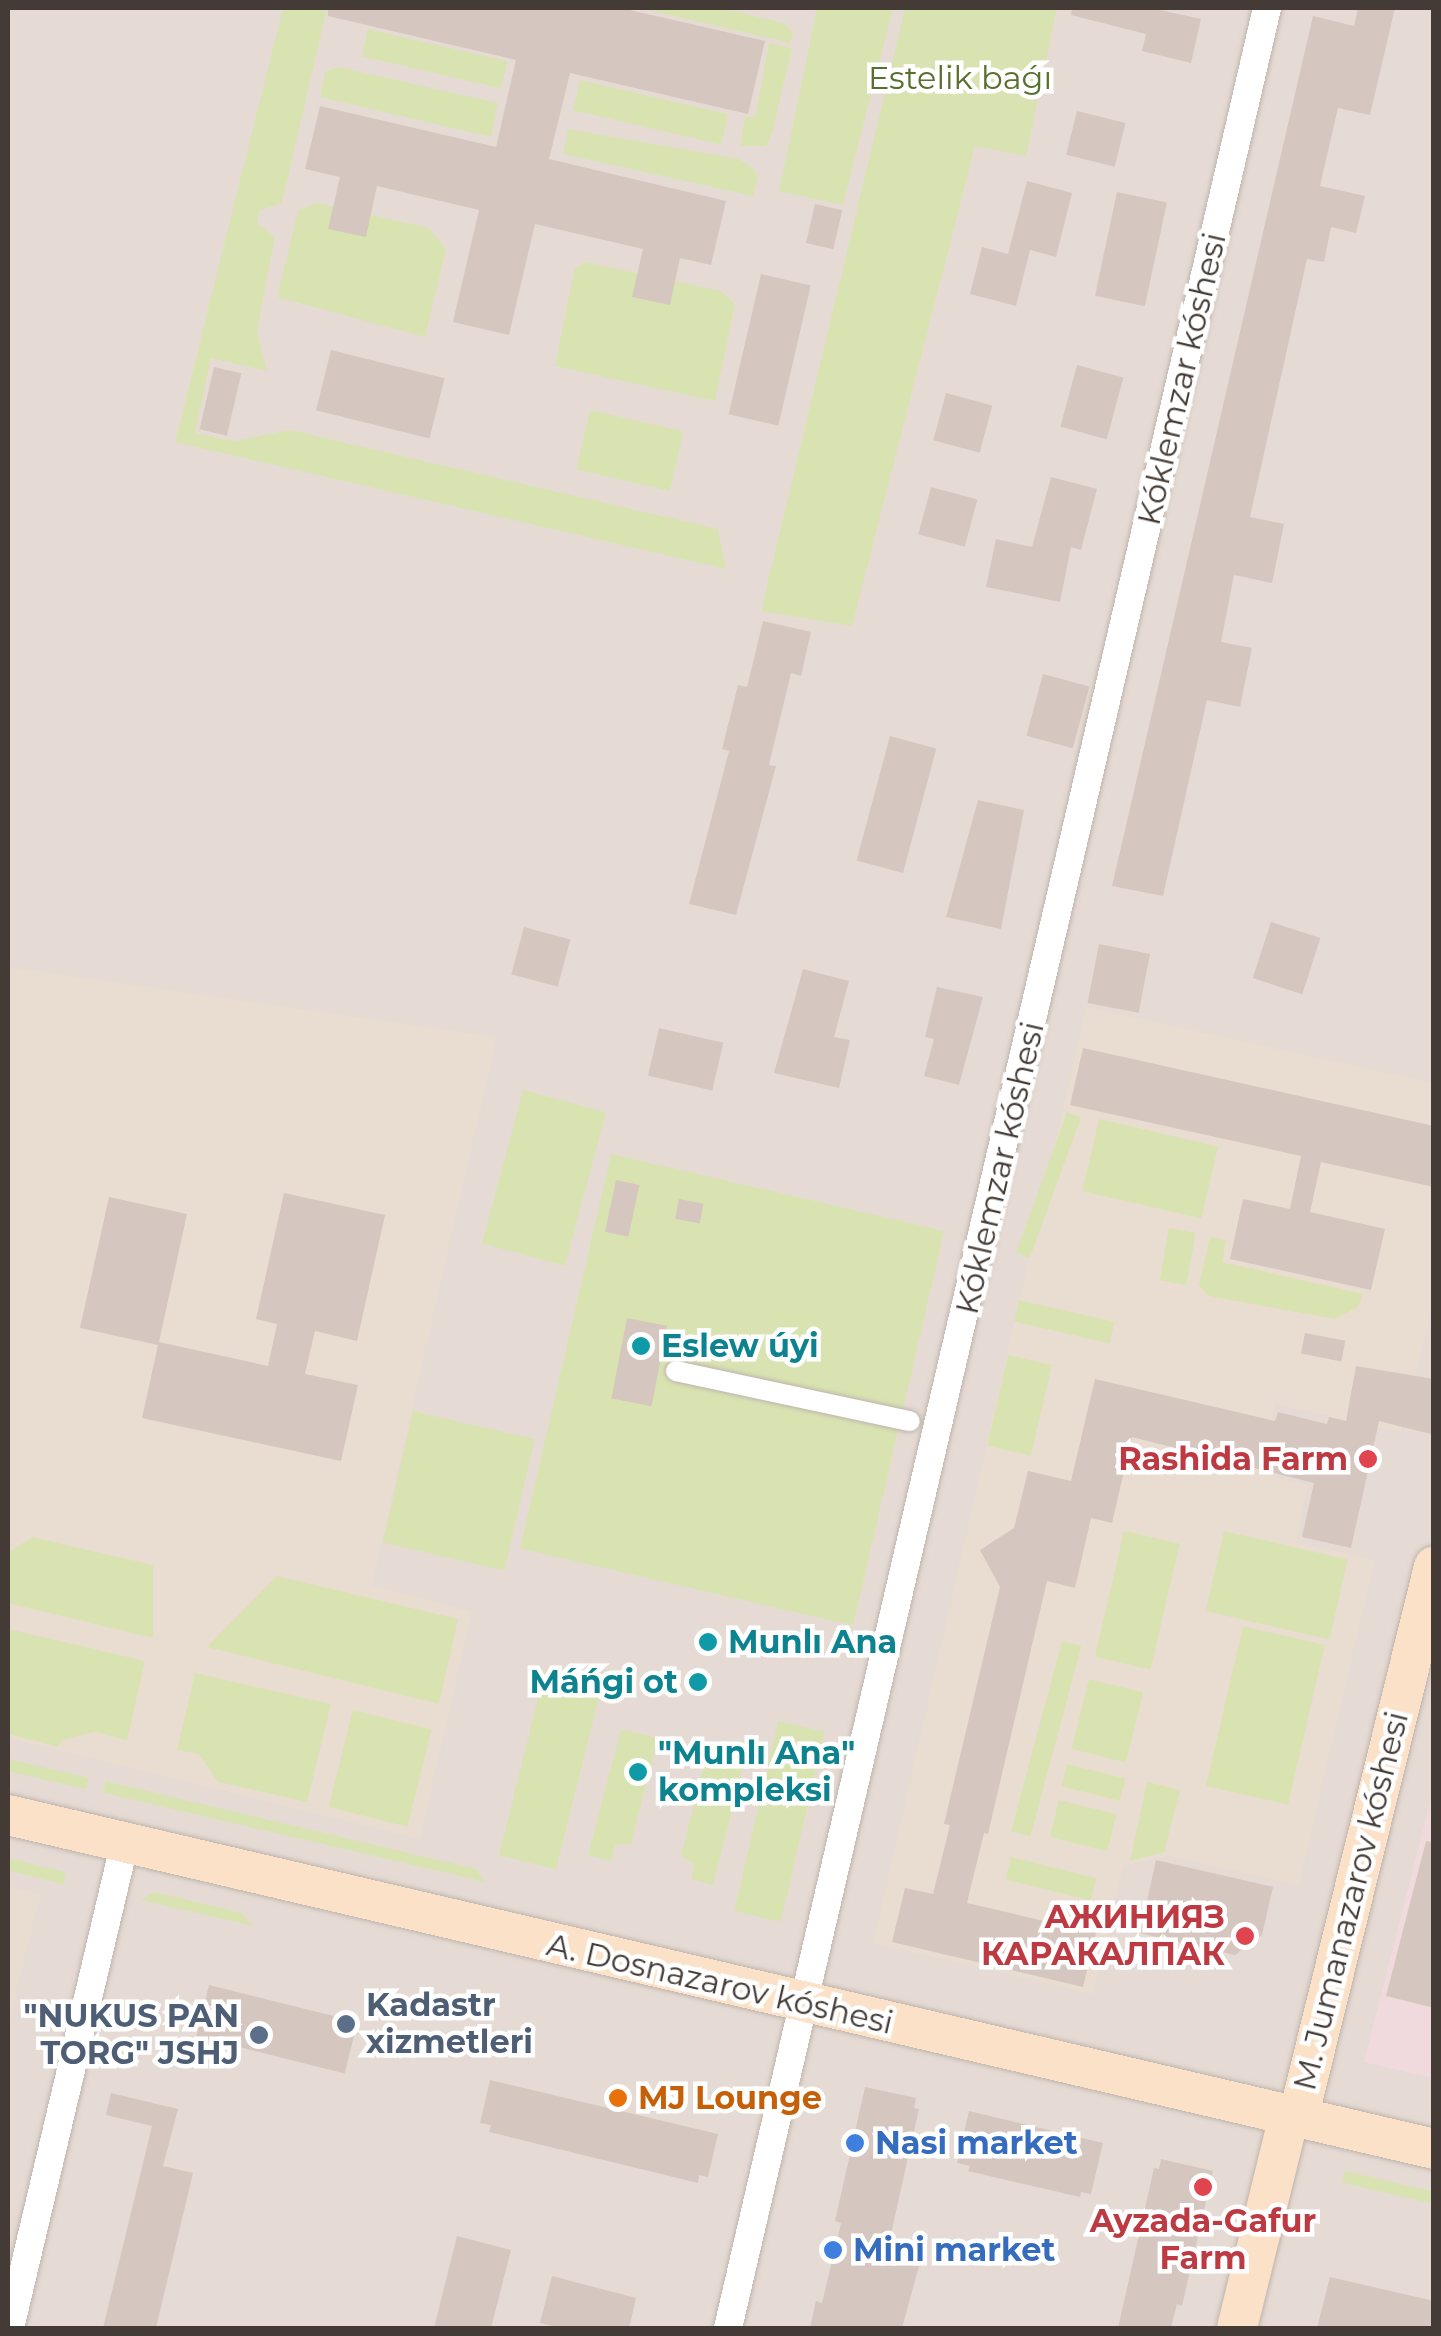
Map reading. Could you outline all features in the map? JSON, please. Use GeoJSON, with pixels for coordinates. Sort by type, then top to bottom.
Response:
{"type":"FeatureCollection","features":[{"type":"Feature","properties":{"kind":"main road","name":"M. Jumanazarov kóshesi"},"geometry":{"type":"LineString","coordinates":[[1237,2328],[1434,1567]]}},
{"type":"Feature","properties":{"kind":"main road","name":"A. Dosnazarov kóshesi"},"geometry":{"type":"LineString","coordinates":[[8,1815],[1434,2150]]}},
{"type":"Feature","properties":{"kind":"street","name":"Kóklemzar kóshesi"},"geometry":{"type":"LineString","coordinates":[[728,2328],[1267,8]]}},
{"type":"Feature","properties":{"kind":"street"},"geometry":{"type":"LineString","coordinates":[[676,1371],[910,1421]]}},
{"type":"Feature","properties":{"kind":"street"},"geometry":{"type":"LineString","coordinates":[[10,2328],[125,1843]]}},
{"type":"Feature","properties":{"kind":"shaded area"},"geometry":{"type":"Polygon","coordinates":[[[8,8],[1433,8],[1433,2328],[8,2328],[8,8]]]}},
{"type":"Feature","properties":{"kind":"shaded area"},"geometry":{"type":"Polygon","coordinates":[[[8,967],[497,1037],[372,1585],[472,1612],[420,1839],[8,1738],[8,967]]]}},
{"type":"Feature","properties":{"kind":"shaded area"},"geometry":{"type":"Polygon","coordinates":[[[1086,1007],[1433,1083],[1433,1306],[1401,1432],[1275,1404],[1258,1473],[1308,1485],[1296,1542],[1375,1560],[1299,1885],[1169,1856],[1123,1866],[1093,1994],[873,1943],[1086,1007]]]}},
{"type":"Feature","properties":{"kind":"shaded area"},"geometry":{"type":"Polygon","coordinates":[[[1433,1791],[1433,2078],[1364,2062],[1433,1791]]]}},
{"type":"Feature","properties":{"kind":"shaded area"},"geometry":{"type":"Polygon","coordinates":[[[8,1886],[41,1894],[8,2026],[8,1886]]]}},
{"type":"Feature","properties":{"kind":"green space"},"geometry":{"type":"Polygon","coordinates":[[[283,8],[327,8],[282,203],[260,210],[257,223],[275,237],[257,331],[267,371],[211,358],[195,433],[235,441],[290,430],[718,529],[726,569],[175,442],[283,8]]]}},
{"type":"Feature","properties":{"kind":"green space"},"geometry":{"type":"Polygon","coordinates":[[[639,8],[722,8],[784,23],[793,33],[790,43],[639,8]]]}},
{"type":"Feature","properties":{"kind":"green space"},"geometry":{"type":"Polygon","coordinates":[[[817,8],[893,8],[843,205],[779,191],[817,8]]]}},
{"type":"Feature","properties":{"kind":"green space","name":"Estelik baǵı"},"geometry":{"type":"Polygon","coordinates":[[[905,8],[1057,8],[1026,156],[975,146],[852,626],[761,611],[905,8]]]}},
{"type":"Feature","properties":{"kind":"green space"},"geometry":{"type":"Polygon","coordinates":[[[368,29],[507,61],[501,88],[362,56],[368,29]]]}},
{"type":"Feature","properties":{"kind":"green space"},"geometry":{"type":"Polygon","coordinates":[[[769,43],[792,48],[772,133],[766,146],[740,146],[745,117],[755,117],[769,43]]]}},
{"type":"Feature","properties":{"kind":"green space"},"geometry":{"type":"Polygon","coordinates":[[[338,67],[498,103],[491,137],[320,97],[325,72],[338,67]]]}},
{"type":"Feature","properties":{"kind":"green space"},"geometry":{"type":"Polygon","coordinates":[[[580,80],[728,114],[721,144],[573,110],[580,80]]]}},
{"type":"Feature","properties":{"kind":"green space"},"geometry":{"type":"Polygon","coordinates":[[[568,129],[739,159],[754,169],[758,178],[753,196],[563,154],[568,129]]]}},
{"type":"Feature","properties":{"kind":"green space"},"geometry":{"type":"Polygon","coordinates":[[[317,203],[429,228],[446,249],[425,337],[277,297],[298,210],[317,203]]]}},
{"type":"Feature","properties":{"kind":"green space"},"geometry":{"type":"Polygon","coordinates":[[[584,262],[721,291],[735,304],[715,401],[555,366],[574,270],[584,262]]]}},
{"type":"Feature","properties":{"kind":"green space"},"geometry":{"type":"Polygon","coordinates":[[[590,410],[684,432],[670,491],[576,469],[590,410]]]}},
{"type":"Feature","properties":{"kind":"green space"},"geometry":{"type":"Polygon","coordinates":[[[523,1090],[606,1112],[565,1266],[482,1244],[523,1090]]]}},
{"type":"Feature","properties":{"kind":"green space"},"geometry":{"type":"Polygon","coordinates":[[[1067,1112],[1081,1117],[1030,1258],[1016,1253],[1067,1112]]]}},
{"type":"Feature","properties":{"kind":"green space"},"geometry":{"type":"Polygon","coordinates":[[[1099,1119],[1218,1146],[1201,1219],[1082,1191],[1099,1119]]]}},
{"type":"Feature","properties":{"kind":"green space"},"geometry":{"type":"Polygon","coordinates":[[[611,1154],[944,1231],[853,1626],[520,1549],[611,1154]]]}},
{"type":"Feature","properties":{"kind":"green space"},"geometry":{"type":"Polygon","coordinates":[[[1169,1228],[1196,1233],[1186,1285],[1160,1280],[1169,1228]]]}},
{"type":"Feature","properties":{"kind":"green space"},"geometry":{"type":"Polygon","coordinates":[[[1210,1237],[1226,1240],[1222,1262],[1363,1294],[1358,1307],[1335,1319],[1208,1296],[1199,1285],[1210,1237]]]}},
{"type":"Feature","properties":{"kind":"green space"},"geometry":{"type":"Polygon","coordinates":[[[1019,1300],[1114,1322],[1110,1343],[1014,1321],[1019,1300]]]}},
{"type":"Feature","properties":{"kind":"green space"},"geometry":{"type":"Polygon","coordinates":[[[1008,1355],[1052,1365],[1031,1456],[987,1446],[1008,1355]]]}},
{"type":"Feature","properties":{"kind":"green space"},"geometry":{"type":"Polygon","coordinates":[[[413,1411],[535,1439],[504,1571],[383,1543],[413,1411]]]}},
{"type":"Feature","properties":{"kind":"green space"},"geometry":{"type":"Polygon","coordinates":[[[1124,1531],[1180,1544],[1151,1670],[1095,1657],[1124,1531]]]}},
{"type":"Feature","properties":{"kind":"green space"},"geometry":{"type":"Polygon","coordinates":[[[1224,1531],[1348,1560],[1329,1639],[1206,1611],[1224,1531]]]}},
{"type":"Feature","properties":{"kind":"green space"},"geometry":{"type":"Polygon","coordinates":[[[32,1537],[153,1565],[153,1638],[8,1603],[8,1553],[32,1537]]]}},
{"type":"Feature","properties":{"kind":"green space"},"geometry":{"type":"Polygon","coordinates":[[[277,1576],[458,1619],[439,1704],[207,1647],[277,1576]]]}},
{"type":"Feature","properties":{"kind":"green space"},"geometry":{"type":"Polygon","coordinates":[[[1243,1626],[1325,1645],[1288,1805],[1206,1786],[1243,1626]]]}},
{"type":"Feature","properties":{"kind":"green space"},"geometry":{"type":"Polygon","coordinates":[[[8,1629],[145,1661],[127,1740],[95,1732],[62,1740],[58,1747],[8,1734],[8,1629]]]}},
{"type":"Feature","properties":{"kind":"green space"},"geometry":{"type":"Polygon","coordinates":[[[1062,1641],[1081,1646],[1030,1836],[1011,1831],[1062,1641]]]}},
{"type":"Feature","properties":{"kind":"green space"},"geometry":{"type":"Polygon","coordinates":[[[545,1670],[602,1684],[556,1870],[499,1855],[545,1670]]]}},
{"type":"Feature","properties":{"kind":"green space"},"geometry":{"type":"Polygon","coordinates":[[[195,1673],[331,1704],[307,1802],[218,1782],[199,1754],[177,1750],[195,1673]]]}},
{"type":"Feature","properties":{"kind":"green space"},"geometry":{"type":"Polygon","coordinates":[[[1089,1679],[1143,1693],[1126,1762],[1072,1749],[1089,1679]]]}},
{"type":"Feature","properties":{"kind":"green space"},"geometry":{"type":"Polygon","coordinates":[[[353,1710],[432,1730],[407,1827],[329,1807],[353,1710]]]}},
{"type":"Feature","properties":{"kind":"green space"},"geometry":{"type":"Polygon","coordinates":[[[778,1721],[825,1732],[781,1922],[734,1911],[778,1721]]]}},
{"type":"Feature","properties":{"kind":"green space"},"geometry":{"type":"Polygon","coordinates":[[[621,1729],[658,1738],[631,1844],[615,1845],[611,1861],[588,1855],[621,1729]]]}},
{"type":"Feature","properties":{"kind":"green space"},"geometry":{"type":"Polygon","coordinates":[[[708,1750],[745,1759],[713,1885],[691,1879],[694,1864],[681,1856],[708,1750]]]}},
{"type":"Feature","properties":{"kind":"green space"},"geometry":{"type":"Polygon","coordinates":[[[8,1759],[89,1778],[86,1789],[8,1771],[8,1759]]]}},
{"type":"Feature","properties":{"kind":"green space"},"geometry":{"type":"Polygon","coordinates":[[[1067,1764],[1125,1779],[1120,1801],[1061,1786],[1067,1764]]]}},
{"type":"Feature","properties":{"kind":"green space"},"geometry":{"type":"Polygon","coordinates":[[[105,1781],[476,1869],[485,1882],[104,1793],[105,1781]]]}},
{"type":"Feature","properties":{"kind":"green space"},"geometry":{"type":"Polygon","coordinates":[[[1147,1782],[1180,1790],[1164,1852],[1130,1861],[1147,1782]]]}},
{"type":"Feature","properties":{"kind":"green space"},"geometry":{"type":"Polygon","coordinates":[[[1059,1800],[1116,1814],[1107,1851],[1050,1837],[1059,1800]]]}},
{"type":"Feature","properties":{"kind":"green space"},"geometry":{"type":"Polygon","coordinates":[[[1011,1857],[1096,1878],[1091,1901],[1005,1879],[1011,1857]]]}},
{"type":"Feature","properties":{"kind":"green space"},"geometry":{"type":"Polygon","coordinates":[[[8,1858],[66,1873],[63,1884],[8,1870],[8,1858]]]}},
{"type":"Feature","properties":{"kind":"green space"},"geometry":{"type":"Polygon","coordinates":[[[154,1892],[242,1913],[253,1926],[141,1900],[154,1892]]]}},
{"type":"Feature","properties":{"kind":"green space"},"geometry":{"type":"Polygon","coordinates":[[[1345,2171],[1433,2191],[1430,2203],[1342,2183],[1345,2171]]]}},
{"type":"Feature","properties":{"kind":"building"},"geometry":{"type":"Polygon","coordinates":[[[328,8],[621,8],[765,41],[748,114],[570,73],[549,159],[726,201],[711,265],[680,258],[670,305],[632,297],[643,249],[535,224],[509,335],[453,322],[479,210],[377,186],[366,237],[328,229],[340,177],[305,169],[320,106],[496,147],[516,60],[328,16],[328,8]]]}},
{"type":"Feature","properties":{"kind":"building"},"geometry":{"type":"Polygon","coordinates":[[[1072,8],[1151,8],[1201,19],[1191,63],[1142,51],[1146,34],[1071,15],[1072,8]]]}},
{"type":"Feature","properties":{"kind":"building"},"geometry":{"type":"Polygon","coordinates":[[[1358,8],[1395,8],[1370,115],[1338,108],[1320,186],[1365,196],[1356,233],[1331,227],[1324,262],[1307,259],[1250,517],[1284,524],[1272,583],[1234,575],[1221,642],[1252,648],[1240,707],[1207,700],[1163,896],[1112,886],[1313,16],[1354,26],[1358,8]]]}},
{"type":"Feature","properties":{"kind":"building"},"geometry":{"type":"Polygon","coordinates":[[[1077,111],[1126,123],[1115,167],[1066,155],[1077,111]]]}},
{"type":"Feature","properties":{"kind":"building"},"geometry":{"type":"Polygon","coordinates":[[[1027,181],[1072,193],[1056,257],[1030,250],[1016,306],[970,294],[982,247],[1008,254],[1027,181]]]}},
{"type":"Feature","properties":{"kind":"building"},"geometry":{"type":"Polygon","coordinates":[[[1117,192],[1167,203],[1145,306],[1095,296],[1117,192]]]}},
{"type":"Feature","properties":{"kind":"building"},"geometry":{"type":"Polygon","coordinates":[[[815,204],[842,210],[833,249],[806,243],[815,204]]]}},
{"type":"Feature","properties":{"kind":"building"},"geometry":{"type":"Polygon","coordinates":[[[761,274],[811,285],[778,426],[729,414],[761,274]]]}},
{"type":"Feature","properties":{"kind":"building"},"geometry":{"type":"Polygon","coordinates":[[[331,350],[445,378],[430,438],[316,410],[331,350]]]}},
{"type":"Feature","properties":{"kind":"building"},"geometry":{"type":"Polygon","coordinates":[[[1077,365],[1123,377],[1107,439],[1060,427],[1077,365]]]}},
{"type":"Feature","properties":{"kind":"building"},"geometry":{"type":"Polygon","coordinates":[[[214,367],[241,373],[227,436],[200,429],[214,367]]]}},
{"type":"Feature","properties":{"kind":"building"},"geometry":{"type":"Polygon","coordinates":[[[946,393],[992,405],[980,453],[933,440],[946,393]]]}},
{"type":"Feature","properties":{"kind":"building"},"geometry":{"type":"Polygon","coordinates":[[[1051,477],[1097,489],[1081,550],[1071,547],[1060,602],[986,587],[996,539],[1032,547],[1051,477]]]}},
{"type":"Feature","properties":{"kind":"building"},"geometry":{"type":"Polygon","coordinates":[[[931,487],[977,499],[965,547],[918,534],[931,487]]]}},
{"type":"Feature","properties":{"kind":"building"},"geometry":{"type":"Polygon","coordinates":[[[763,621],[811,632],[801,676],[791,673],[769,765],[776,766],[736,915],[689,904],[729,751],[722,749],[738,685],[747,687],[763,621]]]}},
{"type":"Feature","properties":{"kind":"building"},"geometry":{"type":"Polygon","coordinates":[[[1043,674],[1089,686],[1073,748],[1026,736],[1043,674]]]}},
{"type":"Feature","properties":{"kind":"building"},"geometry":{"type":"Polygon","coordinates":[[[890,736],[936,748],[903,873],[857,861],[890,736]]]}},
{"type":"Feature","properties":{"kind":"building"},"geometry":{"type":"Polygon","coordinates":[[[978,800],[1024,810],[1001,929],[946,917],[978,800]]]}},
{"type":"Feature","properties":{"kind":"building"},"geometry":{"type":"Polygon","coordinates":[[[1271,922],[1320,938],[1302,994],[1253,978],[1271,922]]]}},
{"type":"Feature","properties":{"kind":"building"},"geometry":{"type":"Polygon","coordinates":[[[524,927],[570,939],[558,987],[511,974],[524,927]]]}},
{"type":"Feature","properties":{"kind":"building"},"geometry":{"type":"Polygon","coordinates":[[[1099,944],[1150,954],[1139,1013],[1088,1003],[1099,944]]]}},
{"type":"Feature","properties":{"kind":"building"},"geometry":{"type":"Polygon","coordinates":[[[803,969],[849,981],[834,1037],[850,1040],[839,1088],[774,1073],[803,969]]]}},
{"type":"Feature","properties":{"kind":"building"},"geometry":{"type":"Polygon","coordinates":[[[937,987],[983,997],[959,1085],[924,1076],[934,1039],[925,1037],[937,987]]]}},
{"type":"Feature","properties":{"kind":"building"},"geometry":{"type":"Polygon","coordinates":[[[659,1028],[723,1043],[712,1091],[648,1076],[659,1028]]]}},
{"type":"Feature","properties":{"kind":"building"},"geometry":{"type":"Polygon","coordinates":[[[1083,1048],[1434,1126],[1434,1187],[1321,1162],[1310,1212],[1385,1229],[1371,1290],[1230,1259],[1243,1199],[1290,1209],[1301,1156],[1070,1105],[1083,1048]]]}},
{"type":"Feature","properties":{"kind":"building"},"geometry":{"type":"Polygon","coordinates":[[[616,1180],[639,1185],[628,1237],[605,1232],[616,1180]]]}},
{"type":"Feature","properties":{"kind":"building"},"geometry":{"type":"Polygon","coordinates":[[[284,1193],[385,1215],[357,1341],[315,1331],[305,1374],[358,1385],[341,1461],[142,1418],[158,1345],[80,1328],[109,1197],[187,1214],[159,1342],[268,1366],[277,1324],[256,1319],[284,1193]]]}},
{"type":"Feature","properties":{"kind":"building"},"geometry":{"type":"Polygon","coordinates":[[[679,1199],[704,1204],[700,1223],[675,1219],[679,1199]]]}},
{"type":"Feature","properties":{"kind":"building","name":"Eslew úyi"},"geometry":{"type":"Polygon","coordinates":[[[627,1318],[667,1326],[652,1406],[611,1398],[627,1318]]]}},
{"type":"Feature","properties":{"kind":"building"},"geometry":{"type":"Polygon","coordinates":[[[1305,1333],[1345,1341],[1341,1361],[1301,1354],[1305,1333]]]}},
{"type":"Feature","properties":{"kind":"building"},"geometry":{"type":"Polygon","coordinates":[[[1356,1366],[1434,1379],[1434,1422],[1431,1434],[1379,1421],[1351,1548],[1302,1537],[1314,1483],[1132,1437],[1112,1523],[1091,1518],[1075,1588],[1047,1581],[988,1834],[984,1833],[967,1903],[1096,1933],[1083,1987],[892,1942],[905,1888],[933,1894],[950,1825],[944,1824],[1000,1587],[980,1550],[1014,1528],[1028,1471],[1071,1481],[1095,1379],[1275,1421],[1278,1412],[1327,1424],[1329,1417],[1346,1421],[1356,1366]]]}},
{"type":"Feature","properties":{"kind":"building"},"geometry":{"type":"Polygon","coordinates":[[[1426,1841],[1434,1842],[1434,2008],[1386,1996],[1426,1841]]]}},
{"type":"Feature","properties":{"kind":"building"},"geometry":{"type":"Polygon","coordinates":[[[1156,1860],[1273,1887],[1262,1935],[1235,1955],[1140,1933],[1156,1860]]]}},
{"type":"Feature","properties":{"kind":"building"},"geometry":{"type":"Polygon","coordinates":[[[209,1985],[357,2022],[345,2073],[196,2036],[209,1985]]]}},
{"type":"Feature","properties":{"kind":"building"},"geometry":{"type":"Polygon","coordinates":[[[490,2080],[718,2134],[708,2177],[699,2175],[698,2183],[489,2132],[491,2125],[480,2123],[490,2080]]]}},
{"type":"Feature","properties":{"kind":"building"},"geometry":{"type":"Polygon","coordinates":[[[865,2087],[916,2098],[914,2108],[919,2109],[888,2247],[922,2255],[902,2328],[810,2328],[816,2301],[822,2303],[841,2223],[835,2221],[865,2087]]]}},
{"type":"Feature","properties":{"kind":"building"},"geometry":{"type":"Polygon","coordinates":[[[111,2093],[178,2109],[163,2166],[193,2173],[156,2328],[103,2328],[152,2126],[106,2115],[111,2093]]]}},
{"type":"Feature","properties":{"kind":"building"},"geometry":{"type":"Polygon","coordinates":[[[969,2111],[1103,2143],[1091,2194],[1081,2192],[1080,2197],[968,2171],[970,2166],[957,2163],[969,2111]]]}},
{"type":"Feature","properties":{"kind":"building"},"geometry":{"type":"Polygon","coordinates":[[[1161,2159],[1213,2171],[1182,2306],[1177,2304],[1171,2328],[1118,2328],[1154,2168],[1159,2169],[1161,2159]]]}},
{"type":"Feature","properties":{"kind":"building"},"geometry":{"type":"Polygon","coordinates":[[[457,2236],[511,2250],[491,2328],[434,2328],[457,2236]]]}},
{"type":"Feature","properties":{"kind":"building"},"geometry":{"type":"Polygon","coordinates":[[[552,2276],[636,2298],[629,2328],[560,2328],[540,2323],[552,2276]]]}},
{"type":"Feature","properties":{"kind":"building"},"geometry":{"type":"Polygon","coordinates":[[[1330,2277],[1434,2301],[1434,2328],[1317,2328],[1330,2277]]]}},
{"type":"Feature","properties":{"kind":"place","name":"Eslew úyi"},"geometry":{"type":"Point","coordinates":[641,1346]}},
{"type":"Feature","properties":{"kind":"place","name":"Rashida Farm"},"geometry":{"type":"Point","coordinates":[1368,1459]}},
{"type":"Feature","properties":{"kind":"place","name":"Munlı Ana"},"geometry":{"type":"Point","coordinates":[708,1642]}},
{"type":"Feature","properties":{"kind":"place","name":"Máńgi ot"},"geometry":{"type":"Point","coordinates":[698,1682]}},
{"type":"Feature","properties":{"kind":"place","name":"\"Munlı Ana\" kompleksi"},"geometry":{"type":"Point","coordinates":[638,1772]}},
{"type":"Feature","properties":{"kind":"place","name":"АЖИНИЯЗ КАРАКАЛПАК"},"geometry":{"type":"Point","coordinates":[1245,1936]}},
{"type":"Feature","properties":{"kind":"place","name":"Kadastr xizmetleri"},"geometry":{"type":"Point","coordinates":[346,2024]}},
{"type":"Feature","properties":{"kind":"place","name":"\"NUKUS PAN TORG\" JSHJ"},"geometry":{"type":"Point","coordinates":[259,2035]}},
{"type":"Feature","properties":{"kind":"place","name":"MJ Lounge"},"geometry":{"type":"Point","coordinates":[618,2098]}},
{"type":"Feature","properties":{"kind":"place","name":"Nasi market"},"geometry":{"type":"Point","coordinates":[855,2143]}},
{"type":"Feature","properties":{"kind":"place","name":"Ayzada-Gafur Farm"},"geometry":{"type":"Point","coordinates":[1203,2187]}},
{"type":"Feature","properties":{"kind":"place","name":"Mini market"},"geometry":{"type":"Point","coordinates":[833,2250]}}]}
